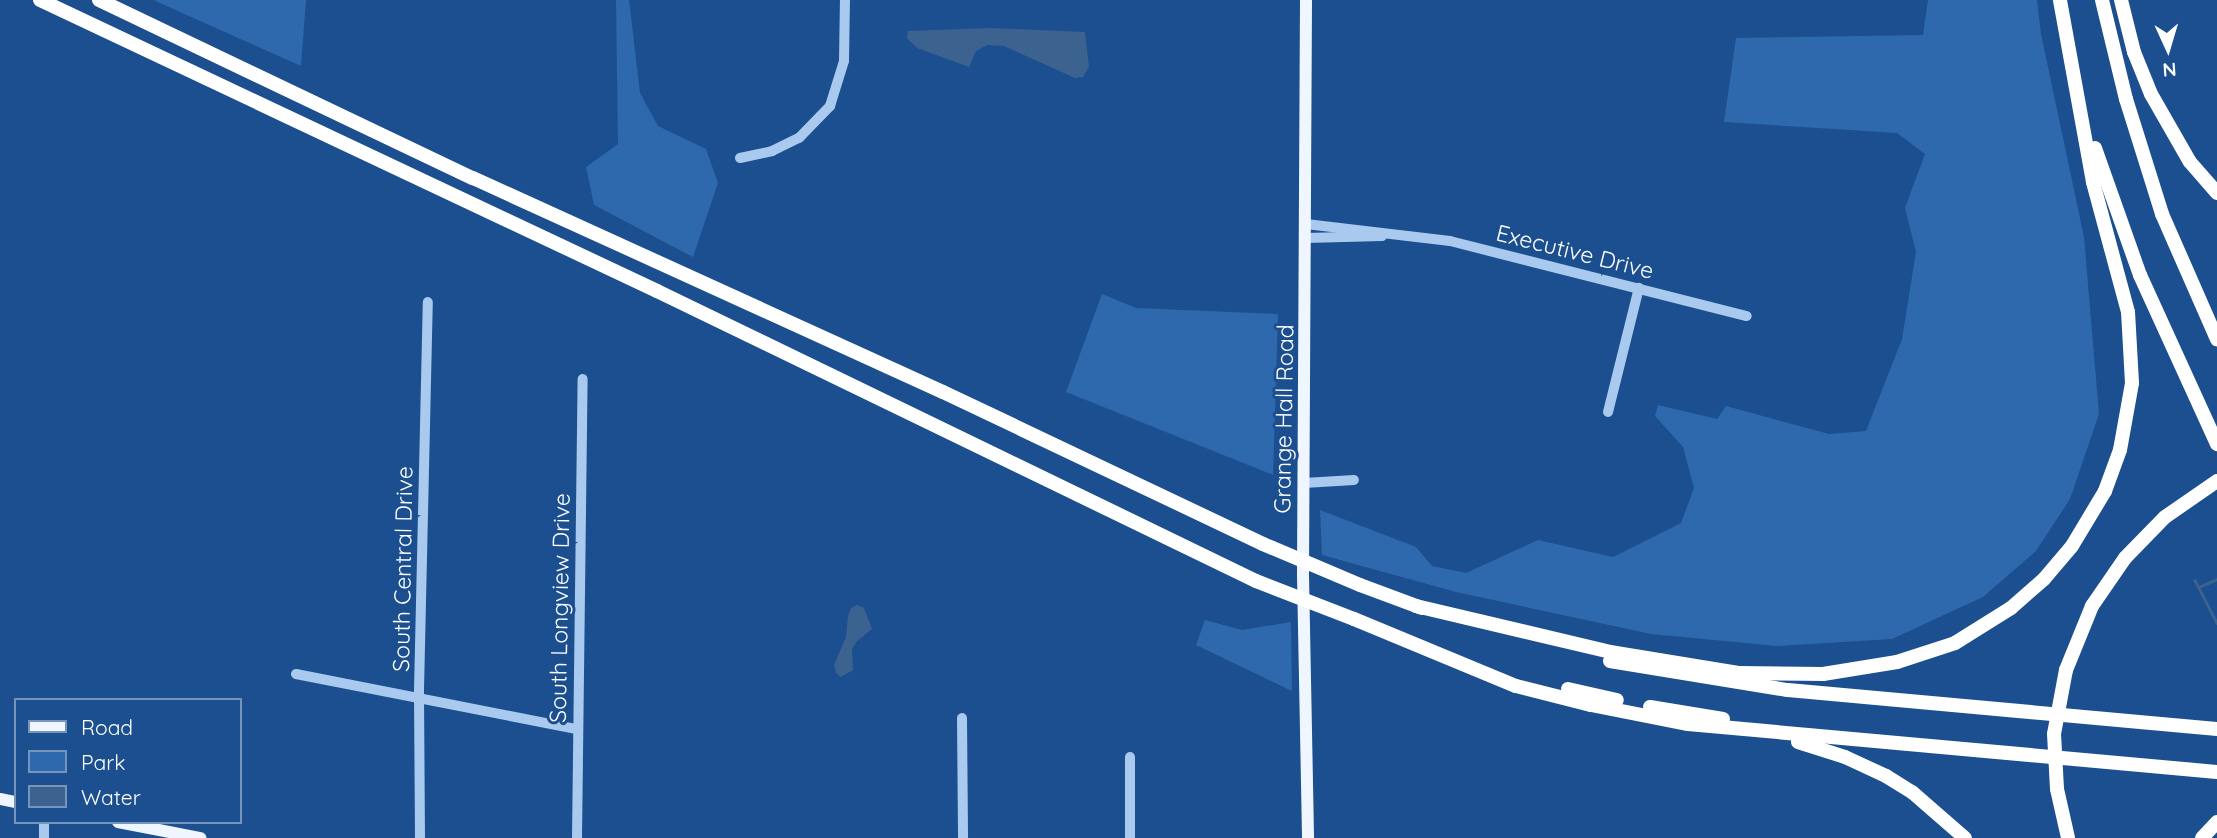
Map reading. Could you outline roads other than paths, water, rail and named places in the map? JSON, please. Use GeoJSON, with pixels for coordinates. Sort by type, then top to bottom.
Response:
{"type":"FeatureCollection","features":[{"type":"Feature","properties":{"kind":"highway"},"geometry":{"type":"LineString","coordinates":[[40,0],[657,291],[1256,580],[1516,686],[1591,705],[1688,724],[2217,772]]}},
{"type":"Feature","properties":{"kind":"highway"},"geometry":{"type":"LineString","coordinates":[[99,0],[473,178],[943,391],[1263,544],[1416,606],[1557,649],[1671,674],[1846,696],[2217,729]]}},
{"type":"Feature","properties":{"kind":"highway"},"geometry":{"type":"LineString","coordinates":[[1416,606],[1609,652],[1738,673],[1798,675],[1854,671],[1917,657],[1973,634],[2020,601],[2059,563],[2092,515],[2120,450],[2131,395],[2128,312],[2093,182],[2060,0]]}},
{"type":"Feature","properties":{"kind":"highway"},"geometry":{"type":"LineString","coordinates":[[2102,0],[2126,99],[2162,214],[2217,337]]}},
{"type":"Feature","properties":{"kind":"highway"},"geometry":{"type":"LineString","coordinates":[[2121,0],[2134,52],[2151,94],[2190,162],[2217,193]]}},
{"type":"Feature","properties":{"kind":"highway"},"geometry":{"type":"LineString","coordinates":[[2073,66],[2100,165],[2140,275],[2217,444]]}},
{"type":"Feature","properties":{"kind":"highway"},"geometry":{"type":"LineString","coordinates":[[2068,838],[2057,789],[2054,734],[2066,670],[2083,623],[2115,571],[2150,530],[2217,481]]}},
{"type":"Feature","properties":{"kind":"highway"},"geometry":{"type":"LineString","coordinates":[[1419,646],[1542,683],[1731,720],[2217,764]]}},
{"type":"Feature","properties":{"kind":"highway"},"geometry":{"type":"LineString","coordinates":[[1777,734],[1845,757],[1886,776],[1912,792],[1965,838]]}},
{"type":"Feature","properties":{"kind":"highway"},"geometry":{"type":"LineString","coordinates":[[2202,838],[2217,822]]}},
{"type":"Feature","properties":{"kind":"main road","name":"Grange Hall Road"},"geometry":{"type":"LineString","coordinates":[[1306,0],[1304,483],[1308,838]]}},
{"type":"Feature","properties":{"kind":"main road"},"geometry":{"type":"LineString","coordinates":[[128,824],[200,838]]}},
{"type":"Feature","properties":{"kind":"street"},"geometry":{"type":"LineString","coordinates":[[740,158],[772,151],[799,138],[830,106],[845,61],[845,0]]}},
{"type":"Feature","properties":{"kind":"street","name":"Executive Drive"},"geometry":{"type":"LineString","coordinates":[[1306,224],[1450,241],[1747,316]]}},
{"type":"Feature","properties":{"kind":"street","name":"Executive Drive"},"geometry":{"type":"LineString","coordinates":[[1306,238],[1366,238],[1392,233]]}},
{"type":"Feature","properties":{"kind":"street"},"geometry":{"type":"LineString","coordinates":[[1608,412],[1640,288]]}},
{"type":"Feature","properties":{"kind":"street","name":"South Central Drive"},"geometry":{"type":"LineString","coordinates":[[420,838],[428,302]]}},
{"type":"Feature","properties":{"kind":"street","name":"South Longview Drive"},"geometry":{"type":"LineString","coordinates":[[577,838],[583,379]]}},
{"type":"Feature","properties":{"kind":"street"},"geometry":{"type":"LineString","coordinates":[[1304,483],[1353,480]]}},
{"type":"Feature","properties":{"kind":"street"},"geometry":{"type":"LineString","coordinates":[[296,674],[577,729]]}},
{"type":"Feature","properties":{"kind":"street"},"geometry":{"type":"LineString","coordinates":[[962,718],[963,838]]}},
{"type":"Feature","properties":{"kind":"street"},"geometry":{"type":"LineString","coordinates":[[1130,757],[1130,838]]}},
{"type":"Feature","properties":{"kind":"water"},"geometry":{"type":"Polygon","coordinates":[[[991,28],[1085,32],[1089,67],[1083,77],[1075,78],[1004,46],[987,45],[976,51],[969,67],[917,48],[907,38],[908,31],[991,28]]]}},
{"type":"Feature","properties":{"kind":"water"},"geometry":{"type":"Polygon","coordinates":[[[857,605],[864,608],[872,629],[857,641],[852,649],[853,670],[841,677],[836,673],[834,665],[846,637],[851,608],[857,605]]]}},
{"type":"Feature","properties":{"kind":"waterway"},"geometry":{"type":"LineString","coordinates":[[2199,587],[2217,579]]}},
{"type":"Feature","properties":{"kind":"waterway"},"geometry":{"type":"LineString","coordinates":[[2195,580],[2217,623]]}}]}
